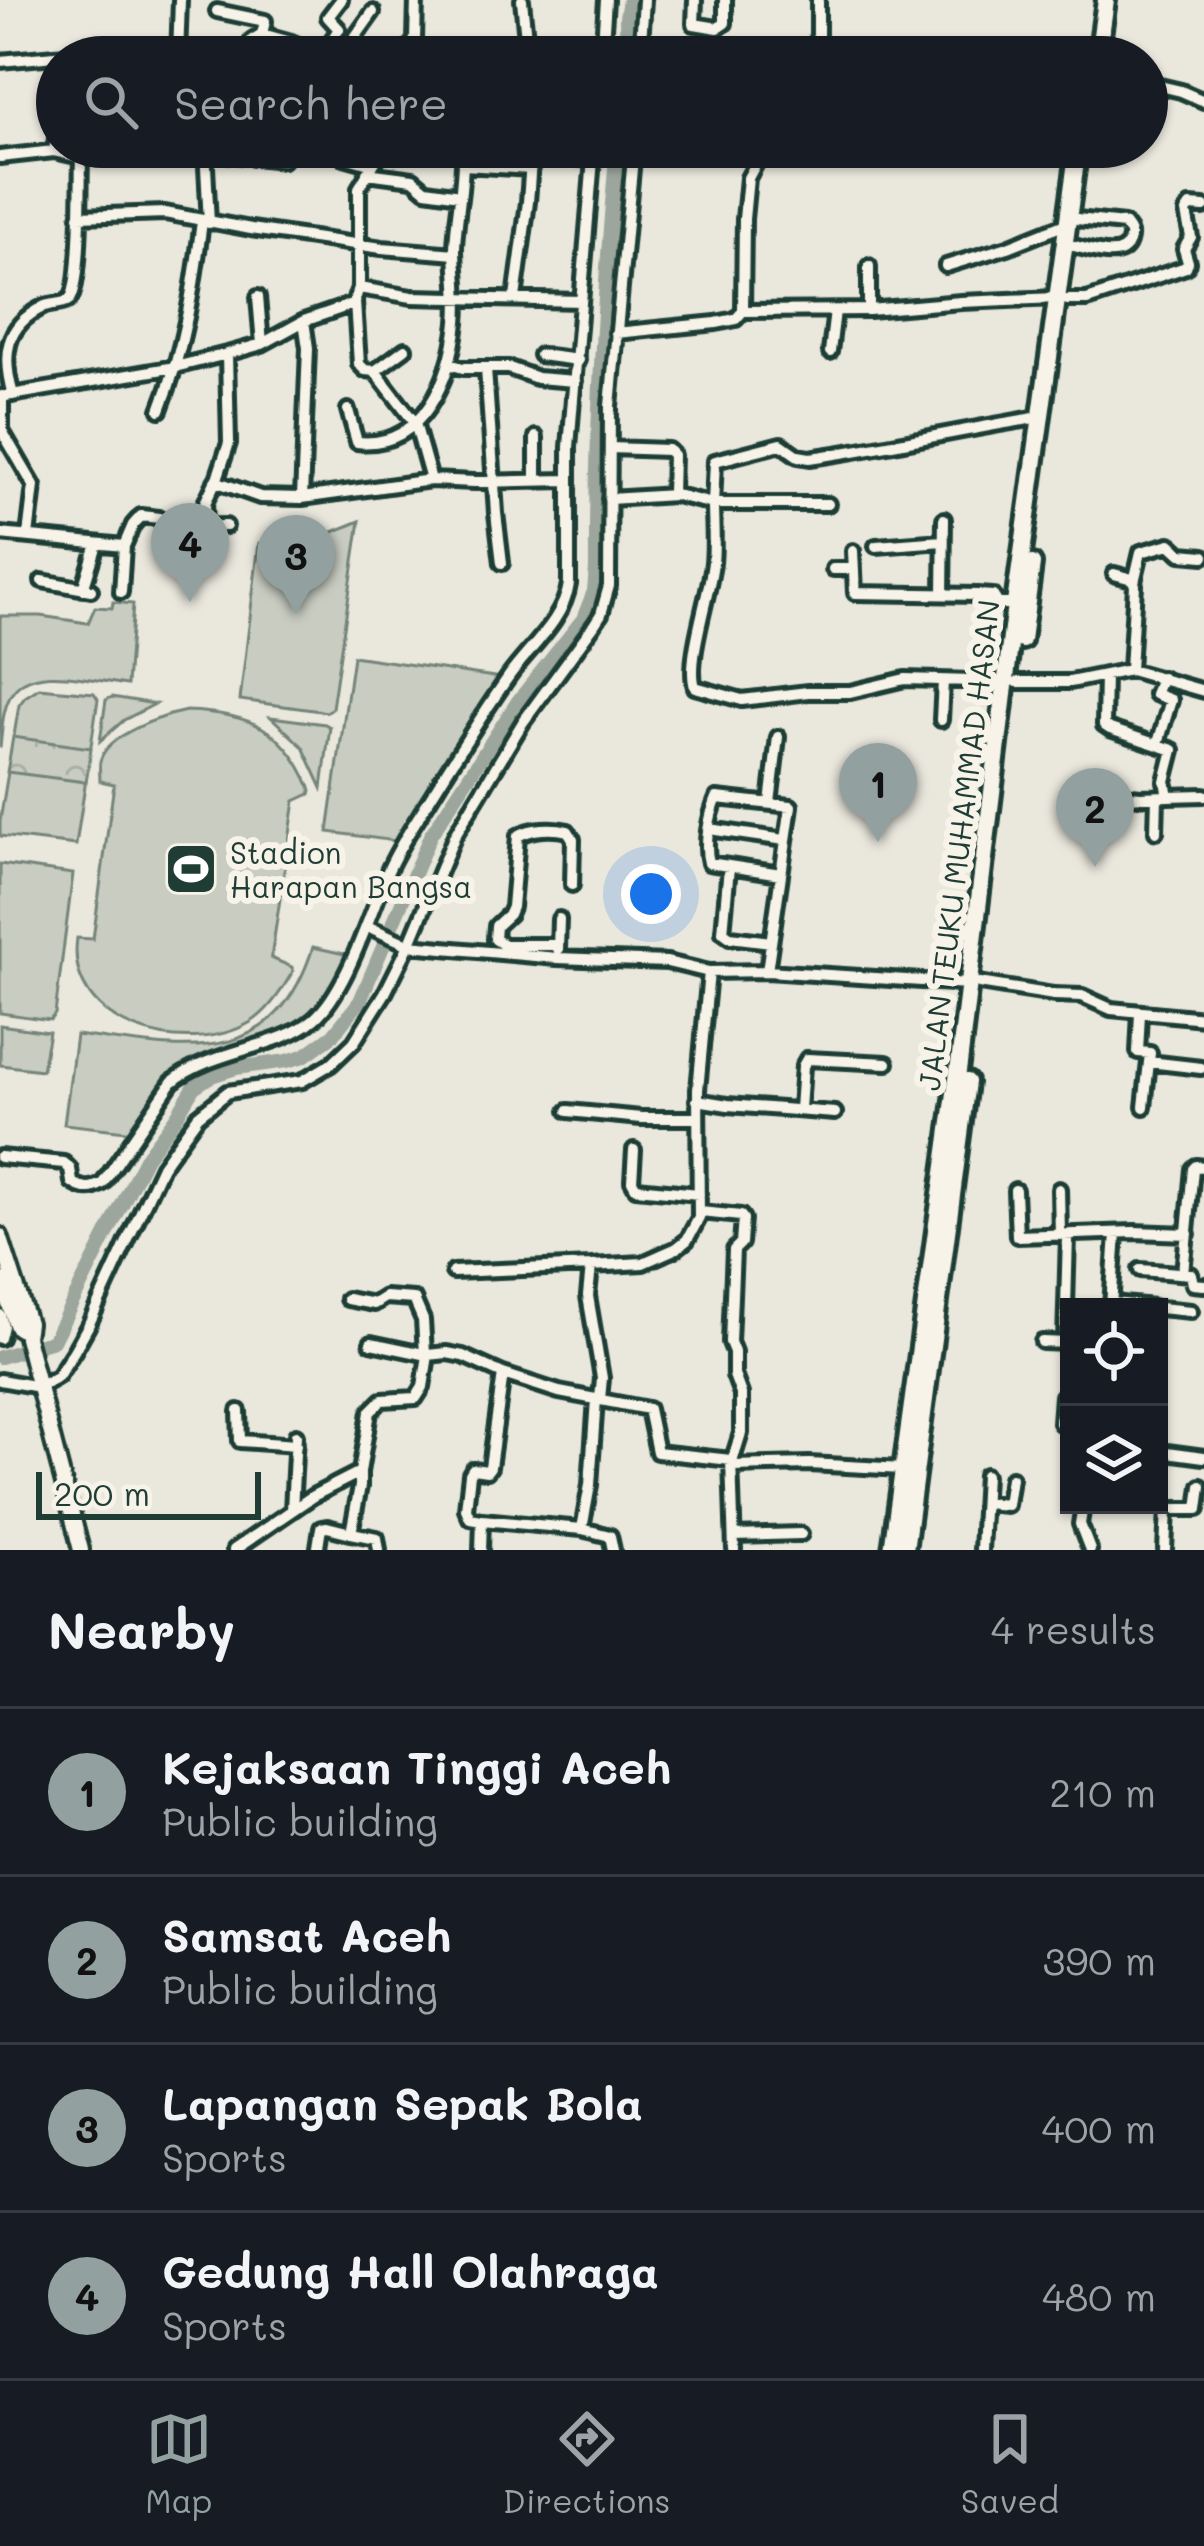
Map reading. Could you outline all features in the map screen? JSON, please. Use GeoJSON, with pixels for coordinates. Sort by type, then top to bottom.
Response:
{"type":"FeatureCollection","features":[{"type":"Feature","properties":{"kind":"highway"},"geometry":{"type":"LineString","coordinates":[[1091,36],[1095,0]]}},
{"type":"Feature","properties":{"kind":"highway"},"geometry":{"type":"LineString","coordinates":[[1101,36],[1106,0]]}},
{"type":"Feature","properties":{"kind":"highway","name":"JALAN TEUKU MUHAMMAD HASAN"},"geometry":{"type":"LineString","coordinates":[[904,1550],[1062,299],[1083,248],[1081,168]]}},
{"type":"Feature","properties":{"kind":"highway","name":"JALAN TEUKU MUHAMMAD HASAN"},"geometry":{"type":"LineString","coordinates":[[1011,682],[1015,604],[1041,459],[1041,417],[1080,221]]}},
{"type":"Feature","properties":{"kind":"highway","name":"JALAN TEUKU MUHAMMAD HASAN"},"geometry":{"type":"LineString","coordinates":[[892,1550],[933,1300]]}},
{"type":"Feature","properties":{"kind":"main road"},"geometry":{"type":"LineString","coordinates":[[0,1236],[28,1323],[26,1334],[81,1550]]}},
{"type":"Feature","properties":{"kind":"main road"},"geometry":{"type":"LineString","coordinates":[[0,1279],[17,1327],[26,1334]]}},
{"type":"Feature","properties":{"kind":"street"},"geometry":{"type":"LineString","coordinates":[[179,36],[180,0]]}},
{"type":"Feature","properties":{"kind":"street"},"geometry":{"type":"LineString","coordinates":[[334,36],[339,28],[328,17],[341,0]]}},
{"type":"Feature","properties":{"kind":"street"},"geometry":{"type":"LineString","coordinates":[[415,36],[416,0]]}},
{"type":"Feature","properties":{"kind":"street"},"geometry":{"type":"LineString","coordinates":[[522,0],[526,36]]}},
{"type":"Feature","properties":{"kind":"street"},"geometry":{"type":"LineString","coordinates":[[603,36],[606,0]]}},
{"type":"Feature","properties":{"kind":"street"},"geometry":{"type":"LineString","coordinates":[[641,36],[644,0]]}},
{"type":"Feature","properties":{"kind":"street"},"geometry":{"type":"LineString","coordinates":[[694,0],[695,26],[718,28],[724,26],[725,0]]}},
{"type":"Feature","properties":{"kind":"street"},"geometry":{"type":"LineString","coordinates":[[818,0],[818,36]]}},
{"type":"Feature","properties":{"kind":"street"},"geometry":{"type":"LineString","coordinates":[[217,11],[265,22],[259,36]]}},
{"type":"Feature","properties":{"kind":"street"},"geometry":{"type":"LineString","coordinates":[[355,36],[373,12]]}},
{"type":"Feature","properties":{"kind":"street"},"geometry":{"type":"LineString","coordinates":[[262,34],[269,36]]}},
{"type":"Feature","properties":{"kind":"street"},"geometry":{"type":"LineString","coordinates":[[0,61],[36,58]]}},
{"type":"Feature","properties":{"kind":"street"},"geometry":{"type":"LineString","coordinates":[[1168,88],[1204,101]]}},
{"type":"Feature","properties":{"kind":"street"},"geometry":{"type":"LineString","coordinates":[[0,157],[36,154]]}},
{"type":"Feature","properties":{"kind":"street"},"geometry":{"type":"LineString","coordinates":[[28,536],[34,486],[2,431],[7,343],[21,322],[71,296],[79,247],[81,168]]}},
{"type":"Feature","properties":{"kind":"street"},"geometry":{"type":"LineString","coordinates":[[160,410],[190,306],[206,222],[205,168]]}},
{"type":"Feature","properties":{"kind":"street"},"geometry":{"type":"LineString","coordinates":[[348,410],[361,444],[400,434],[435,400],[449,364],[457,322],[455,254],[464,168]]}},
{"type":"Feature","properties":{"kind":"street"},"geometry":{"type":"LineString","coordinates":[[514,168],[531,169],[514,298]]}},
{"type":"Feature","properties":{"kind":"street"},"geometry":{"type":"LineString","coordinates":[[0,1157],[64,1163],[72,1182],[95,1188],[172,1082],[222,1055],[299,1030],[329,1002],[371,928],[390,866],[425,806],[498,692],[564,604],[569,584],[568,480],[593,168]]}},
{"type":"Feature","properties":{"kind":"street"},"geometry":{"type":"LineString","coordinates":[[0,1380],[58,1376],[88,1326],[162,1166],[198,1116],[227,1092],[302,1081],[331,1064],[354,1042],[385,993],[455,835],[484,783],[601,614],[609,586],[616,333],[632,168]]}},
{"type":"Feature","properties":{"kind":"street"},"geometry":{"type":"LineString","coordinates":[[616,333],[716,323],[736,319],[743,311],[743,240],[748,178],[753,168]]}},
{"type":"Feature","properties":{"kind":"street"},"geometry":{"type":"LineString","coordinates":[[405,349],[375,371],[365,370],[357,361],[359,188],[370,169],[413,178],[426,190],[460,195]]}},
{"type":"Feature","properties":{"kind":"street"},"geometry":{"type":"LineString","coordinates":[[743,311],[1087,300],[1186,267],[1184,249],[1191,237],[1186,212],[1190,206],[1204,207]]}},
{"type":"Feature","properties":{"kind":"street"},"geometry":{"type":"LineString","coordinates":[[80,215],[165,213],[455,254]]}},
{"type":"Feature","properties":{"kind":"street"},"geometry":{"type":"LineString","coordinates":[[946,266],[1080,221],[1124,224],[1130,232],[1127,248],[1117,253],[1083,248]]}},
{"type":"Feature","properties":{"kind":"street"},"geometry":{"type":"LineString","coordinates":[[869,266],[869,310]]}},
{"type":"Feature","properties":{"kind":"street"},"geometry":{"type":"LineString","coordinates":[[359,288],[412,297],[581,301]]}},
{"type":"Feature","properties":{"kind":"street"},"geometry":{"type":"LineString","coordinates":[[258,297],[262,344]]}},
{"type":"Feature","properties":{"kind":"street"},"geometry":{"type":"LineString","coordinates":[[5,396],[226,354],[262,344],[304,321],[355,302]]}},
{"type":"Feature","properties":{"kind":"street"},"geometry":{"type":"LineString","coordinates":[[830,352],[835,311]]}},
{"type":"Feature","properties":{"kind":"street"},"geometry":{"type":"LineString","coordinates":[[302,498],[308,348],[304,321]]}},
{"type":"Feature","properties":{"kind":"street"},"geometry":{"type":"LineString","coordinates":[[206,525],[206,503],[229,443],[226,354]]}},
{"type":"Feature","properties":{"kind":"street"},"geometry":{"type":"LineString","coordinates":[[540,355],[578,360]]}},
{"type":"Feature","properties":{"kind":"street"},"geometry":{"type":"LineString","coordinates":[[449,364],[509,368],[537,378],[575,381]]}},
{"type":"Feature","properties":{"kind":"street"},"geometry":{"type":"LineString","coordinates":[[486,369],[502,563]]}},
{"type":"Feature","properties":{"kind":"street"},"geometry":{"type":"LineString","coordinates":[[375,371],[415,423],[431,480]]}},
{"type":"Feature","properties":{"kind":"street"},"geometry":{"type":"LineString","coordinates":[[1041,417],[810,458],[782,444],[718,459],[714,463],[714,558],[694,660],[695,687],[758,700],[808,692],[850,692],[904,679],[1070,682],[1130,670],[1199,690],[1204,680]]}},
{"type":"Feature","properties":{"kind":"street"},"geometry":{"type":"LineString","coordinates":[[536,437],[536,480]]}},
{"type":"Feature","properties":{"kind":"street"},"geometry":{"type":"LineString","coordinates":[[610,448],[671,452],[670,491],[674,495]]}},
{"type":"Feature","properties":{"kind":"street"},"geometry":{"type":"LineString","coordinates":[[215,481],[260,497],[302,498],[431,480],[568,480]]}},
{"type":"Feature","properties":{"kind":"street"},"geometry":{"type":"LineString","coordinates":[[609,499],[674,495],[713,504],[828,504]]}},
{"type":"Feature","properties":{"kind":"street"},"geometry":{"type":"LineString","coordinates":[[121,592],[124,546],[141,516],[159,518],[165,528],[226,526]]}},
{"type":"Feature","properties":{"kind":"street"},"geometry":{"type":"LineString","coordinates":[[943,593],[944,519]]}},
{"type":"Feature","properties":{"kind":"street"},"geometry":{"type":"LineString","coordinates":[[0,534],[124,546]]}},
{"type":"Feature","properties":{"kind":"street"},"geometry":{"type":"LineString","coordinates":[[876,547],[944,541]]}},
{"type":"Feature","properties":{"kind":"street"},"geometry":{"type":"LineString","coordinates":[[42,581],[87,590],[97,544]]}},
{"type":"Feature","properties":{"kind":"street"},"geometry":{"type":"LineString","coordinates":[[1130,670],[1134,582],[1141,552],[1170,544],[1181,554],[1204,556]]}},
{"type":"Feature","properties":{"kind":"street"},"geometry":{"type":"LineString","coordinates":[[853,551],[855,593],[991,596],[998,604],[1015,604]]}},
{"type":"Feature","properties":{"kind":"street"},"geometry":{"type":"LineString","coordinates":[[833,569],[853,569]]}},
{"type":"Feature","properties":{"kind":"street"},"geometry":{"type":"LineString","coordinates":[[1114,574],[1134,582]]}},
{"type":"Feature","properties":{"kind":"street"},"geometry":{"type":"LineString","coordinates":[[1105,675],[1104,724],[1173,752],[1156,832]]}},
{"type":"Feature","properties":{"kind":"street"},"geometry":{"type":"LineString","coordinates":[[1158,743],[1171,700],[1155,694],[1162,678]]}},
{"type":"Feature","properties":{"kind":"street"},"geometry":{"type":"LineString","coordinates":[[941,719],[944,681]]}},
{"type":"Feature","properties":{"kind":"street"},"geometry":{"type":"LineString","coordinates":[[770,803],[778,737]]}},
{"type":"Feature","properties":{"kind":"street"},"geometry":{"type":"LineString","coordinates":[[1099,792],[1204,795]]}},
{"type":"Feature","properties":{"kind":"street"},"geometry":{"type":"LineString","coordinates":[[767,971],[781,874],[784,840],[790,806],[717,799],[709,829],[712,865],[781,874]]}},
{"type":"Feature","properties":{"kind":"street"},"geometry":{"type":"LineString","coordinates":[[709,829],[784,840]]}},
{"type":"Feature","properties":{"kind":"street"},"geometry":{"type":"LineString","coordinates":[[558,952],[495,939],[496,926],[512,907],[518,836],[526,831],[568,831],[572,885]]}},
{"type":"Feature","properties":{"kind":"street"},"geometry":{"type":"LineString","coordinates":[[730,867],[723,932],[771,942]]}},
{"type":"Feature","properties":{"kind":"street"},"geometry":{"type":"LineString","coordinates":[[558,952],[559,919]]}},
{"type":"Feature","properties":{"kind":"street"},"geometry":{"type":"LineString","coordinates":[[371,928],[406,943],[667,962],[709,972],[973,983],[1082,996],[1111,1009],[1204,1018]]}},
{"type":"Feature","properties":{"kind":"street"},"geometry":{"type":"LineString","coordinates":[[453,1272],[643,1263],[687,1240],[700,1212],[697,1118],[709,972]]}},
{"type":"Feature","properties":{"kind":"street"},"geometry":{"type":"LineString","coordinates":[[1140,1013],[1137,1049],[1150,1054],[1144,1107]]}},
{"type":"Feature","properties":{"kind":"street"},"geometry":{"type":"LineString","coordinates":[[800,1109],[807,1059],[887,1063]]}},
{"type":"Feature","properties":{"kind":"street"},"geometry":{"type":"LineString","coordinates":[[1150,1062],[1201,1068]]}},
{"type":"Feature","properties":{"kind":"street"},"geometry":{"type":"LineString","coordinates":[[698,1100],[835,1113]]}},
{"type":"Feature","properties":{"kind":"street"},"geometry":{"type":"LineString","coordinates":[[568,1111],[697,1118]]}},
{"type":"Feature","properties":{"kind":"street"},"geometry":{"type":"LineString","coordinates":[[634,1150],[636,1188],[699,1194]]}},
{"type":"Feature","properties":{"kind":"street"},"geometry":{"type":"LineString","coordinates":[[1183,1273],[1193,1167],[1204,1167]]}},
{"type":"Feature","properties":{"kind":"street"},"geometry":{"type":"LineString","coordinates":[[1015,1190],[1016,1236],[1188,1234]]}},
{"type":"Feature","properties":{"kind":"street"},"geometry":{"type":"LineString","coordinates":[[1059,1190],[1066,1298]]}},
{"type":"Feature","properties":{"kind":"street"},"geometry":{"type":"LineString","coordinates":[[700,1212],[743,1219],[741,1243],[734,1250],[730,1342],[741,1394],[742,1433],[733,1464],[734,1550]]}},
{"type":"Feature","properties":{"kind":"street"},"geometry":{"type":"LineString","coordinates":[[1111,1298],[1116,1233]]}},
{"type":"Feature","properties":{"kind":"street"},"geometry":{"type":"LineString","coordinates":[[582,1529],[602,1378],[588,1296],[591,1266]]}},
{"type":"Feature","properties":{"kind":"street"},"geometry":{"type":"LineString","coordinates":[[1140,1270],[1193,1275],[1193,1284],[1204,1285]]}},
{"type":"Feature","properties":{"kind":"street"},"geometry":{"type":"LineString","coordinates":[[347,1299],[374,1304],[385,1298],[414,1299],[423,1320],[427,1354],[421,1394],[408,1400],[382,1400],[370,1412],[351,1533]]}},
{"type":"Feature","properties":{"kind":"street"},"geometry":{"type":"LineString","coordinates":[[1168,1308],[1191,1311]]}},
{"type":"Feature","properties":{"kind":"street"},"geometry":{"type":"LineString","coordinates":[[0,1315],[0,1338]]}},
{"type":"Feature","properties":{"kind":"street"},"geometry":{"type":"LineString","coordinates":[[1042,1342],[1060,1343]]}},
{"type":"Feature","properties":{"kind":"street"},"geometry":{"type":"LineString","coordinates":[[371,1343],[463,1356],[559,1392],[648,1409],[657,1452],[733,1464],[903,1469]]}},
{"type":"Feature","properties":{"kind":"street"},"geometry":{"type":"LineString","coordinates":[[503,1374],[490,1467],[487,1471],[473,1469],[470,1474],[468,1516],[582,1529],[610,1536],[616,1550]]}},
{"type":"Feature","properties":{"kind":"street"},"geometry":{"type":"LineString","coordinates":[[238,1411],[240,1441],[296,1440],[292,1510]]}},
{"type":"Feature","properties":{"kind":"street"},"geometry":{"type":"LineString","coordinates":[[1168,1452],[1204,1457]]}},
{"type":"Feature","properties":{"kind":"street"},"geometry":{"type":"LineString","coordinates":[[234,1550],[313,1496],[360,1472]]}},
{"type":"Feature","properties":{"kind":"street"},"geometry":{"type":"LineString","coordinates":[[981,1550],[985,1475]]}},
{"type":"Feature","properties":{"kind":"street"},"geometry":{"type":"LineString","coordinates":[[984,1503],[1007,1505],[1011,1478]]}},
{"type":"Feature","properties":{"kind":"street"},"geometry":{"type":"LineString","coordinates":[[1165,1550],[1167,1509],[1198,1509],[1201,1486]]}},
{"type":"Feature","properties":{"kind":"street"},"geometry":{"type":"LineString","coordinates":[[1082,1514],[1080,1524],[1090,1550]]}},
{"type":"Feature","properties":{"kind":"street"},"geometry":{"type":"LineString","coordinates":[[481,1550],[482,1520]]}},
{"type":"Feature","properties":{"kind":"street"},"geometry":{"type":"LineString","coordinates":[[320,1550],[321,1528],[377,1538],[379,1550]]}},
{"type":"Feature","properties":{"kind":"street"},"geometry":{"type":"LineString","coordinates":[[734,1536],[801,1534]]}},
{"type":"Feature","properties":{"kind":"street"},"geometry":{"type":"LineString","coordinates":[[255,1535],[261,1550]]}},
{"type":"Feature","properties":{"kind":"green space"},"geometry":{"type":"Polygon","coordinates":[[[360,521],[332,708],[327,712],[240,700],[259,543],[323,536],[360,521]]]}},
{"type":"Feature","properties":{"kind":"green space"},"geometry":{"type":"Polygon","coordinates":[[[113,602],[133,604],[127,685],[80,677],[30,679],[9,699],[0,748],[0,616],[88,623],[95,607],[112,608],[113,602]]]}},
{"type":"Feature","properties":{"kind":"green space"},"geometry":{"type":"Polygon","coordinates":[[[353,656],[501,678],[395,841],[328,832],[353,656]]]}},
{"type":"Feature","properties":{"kind":"green space"},"geometry":{"type":"Polygon","coordinates":[[[39,688],[94,693],[98,699],[76,845],[0,836],[19,705],[39,688]]]}},
{"type":"Feature","properties":{"kind":"green space"},"geometry":{"type":"Polygon","coordinates":[[[106,700],[155,704],[124,720],[100,741],[106,700]]]}},
{"type":"Feature","properties":{"kind":"green space","name":"Stadion Harapan Bangsa"},"geometry":{"type":"Polygon","coordinates":[[[186,711],[229,715],[263,728],[290,752],[311,790],[295,801],[271,958],[293,971],[270,1006],[251,1022],[225,1033],[195,1037],[164,1036],[109,1014],[90,994],[78,969],[77,938],[93,939],[114,784],[100,781],[100,761],[124,735],[186,711]]]}},
{"type":"Feature","properties":{"kind":"green space"},"geometry":{"type":"Polygon","coordinates":[[[271,717],[330,727],[322,788],[303,747],[271,717]]]}},
{"type":"Feature","properties":{"kind":"green space"},"geometry":{"type":"Polygon","coordinates":[[[13,737],[91,748],[86,782],[7,772],[13,737]]]}},
{"type":"Feature","properties":{"kind":"green space"},"geometry":{"type":"Polygon","coordinates":[[[0,864],[73,874],[55,1014],[50,1020],[0,1013],[0,864]]]}},
{"type":"Feature","properties":{"kind":"green space"},"geometry":{"type":"Polygon","coordinates":[[[313,947],[349,955],[326,999],[305,1021],[186,1065],[165,1086],[134,1132],[64,1124],[76,1035],[187,1046],[219,1044],[248,1034],[274,1016],[296,988],[313,947]]]}},
{"type":"Feature","properties":{"kind":"green space"},"geometry":{"type":"Polygon","coordinates":[[[0,1025],[49,1032],[42,1070],[0,1065],[0,1025]]]}},
{"type":"Feature","properties":{"kind":"waterway"},"geometry":{"type":"LineString","coordinates":[[626,36],[629,0]]}},
{"type":"Feature","properties":{"kind":"waterway"},"geometry":{"type":"LineString","coordinates":[[0,1357],[53,1341],[146,1157],[194,1087],[236,1068],[304,1056],[333,1035],[360,1001],[430,836],[518,701],[583,619],[594,591],[596,568],[601,357],[615,168]]}},
{"type":"Feature","properties":{"kind":"place","name":"Gedung Hall Olahraga"},"geometry":{"type":"Point","coordinates":[190,602]}},
{"type":"Feature","properties":{"kind":"place","name":"Lapangan Sepak Bola"},"geometry":{"type":"Point","coordinates":[296,614]}},
{"type":"Feature","properties":{"kind":"place","name":"Kejaksaan Tinggi Aceh"},"geometry":{"type":"Point","coordinates":[878,842]}},
{"type":"Feature","properties":{"kind":"place","name":"Samsat Aceh"},"geometry":{"type":"Point","coordinates":[1095,867]}},
{"type":"Feature","properties":{"kind":"place","name":"Stadion Harapan Bangsa"},"geometry":{"type":"Point","coordinates":[191,869]}}]}
